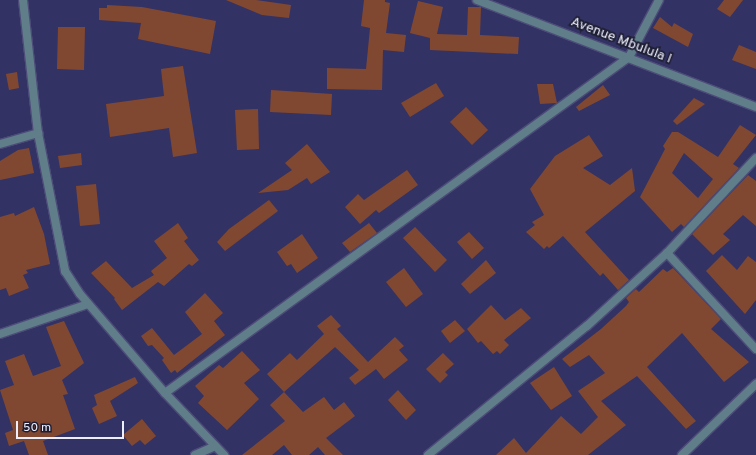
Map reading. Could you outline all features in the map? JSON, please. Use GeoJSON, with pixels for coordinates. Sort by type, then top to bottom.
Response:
{"type":"FeatureCollection","features":[{"type":"Feature","properties":{"kind":"street"},"geometry":{"type":"LineString","coordinates":[[23,0],[38,133],[65,271],[88,304],[165,393],[224,455]]}},
{"type":"Feature","properties":{"kind":"street","name":"Avenue Mbulula I"},"geometry":{"type":"LineString","coordinates":[[477,0],[629,57],[756,107]]}},
{"type":"Feature","properties":{"kind":"street"},"geometry":{"type":"LineString","coordinates":[[165,393],[629,57],[659,0]]}},
{"type":"Feature","properties":{"kind":"street"},"geometry":{"type":"LineString","coordinates":[[0,144],[38,133]]}},
{"type":"Feature","properties":{"kind":"street"},"geometry":{"type":"LineString","coordinates":[[428,455],[587,326],[667,253],[756,158]]}},
{"type":"Feature","properties":{"kind":"street"},"geometry":{"type":"LineString","coordinates":[[667,253],[756,349]]}},
{"type":"Feature","properties":{"kind":"street"},"geometry":{"type":"LineString","coordinates":[[0,334],[88,304]]}},
{"type":"Feature","properties":{"kind":"street"},"geometry":{"type":"LineString","coordinates":[[682,455],[756,384]]}},
{"type":"Feature","properties":{"kind":"street"},"geometry":{"type":"LineString","coordinates":[[195,455],[215,446]]}},
{"type":"Feature","properties":{"kind":"building"},"geometry":{"type":"Polygon","coordinates":[[[226,0],[256,0],[291,5],[289,18],[262,15],[226,0]]]}},
{"type":"Feature","properties":{"kind":"building"},"geometry":{"type":"Polygon","coordinates":[[[364,0],[385,0],[385,2],[390,3],[386,33],[406,35],[404,52],[383,50],[382,90],[327,89],[327,68],[366,69],[370,28],[361,26],[364,0]]]}},
{"type":"Feature","properties":{"kind":"building"},"geometry":{"type":"Polygon","coordinates":[[[724,0],[743,0],[730,17],[717,9],[724,0]]]}},
{"type":"Feature","properties":{"kind":"building"},"geometry":{"type":"Polygon","coordinates":[[[418,1],[443,7],[437,34],[467,35],[468,7],[481,7],[480,35],[519,37],[518,54],[430,50],[430,38],[410,33],[418,1]]]}},
{"type":"Feature","properties":{"kind":"building"},"geometry":{"type":"Polygon","coordinates":[[[107,5],[142,7],[216,21],[210,54],[138,39],[141,23],[99,20],[99,8],[107,8],[107,5]]]}},
{"type":"Feature","properties":{"kind":"building"},"geometry":{"type":"Polygon","coordinates":[[[660,17],[672,27],[674,23],[693,34],[688,47],[653,28],[660,17]]]}},
{"type":"Feature","properties":{"kind":"building"},"geometry":{"type":"Polygon","coordinates":[[[58,27],[85,27],[84,70],[57,69],[58,27]]]}},
{"type":"Feature","properties":{"kind":"building"},"geometry":{"type":"Polygon","coordinates":[[[739,45],[756,52],[756,69],[732,60],[739,45]]]}},
{"type":"Feature","properties":{"kind":"building"},"geometry":{"type":"Polygon","coordinates":[[[183,66],[197,153],[173,157],[169,128],[110,137],[106,104],[164,96],[161,69],[183,66]]]}},
{"type":"Feature","properties":{"kind":"building"},"geometry":{"type":"Polygon","coordinates":[[[17,72],[19,88],[9,90],[6,74],[17,72]]]}},
{"type":"Feature","properties":{"kind":"building"},"geometry":{"type":"Polygon","coordinates":[[[436,83],[444,96],[410,117],[401,103],[436,83]]]}},
{"type":"Feature","properties":{"kind":"building"},"geometry":{"type":"Polygon","coordinates":[[[537,84],[553,84],[557,103],[540,104],[537,84]]]}},
{"type":"Feature","properties":{"kind":"building"},"geometry":{"type":"Polygon","coordinates":[[[603,85],[610,95],[579,111],[576,107],[603,85]]]}},
{"type":"Feature","properties":{"kind":"building"},"geometry":{"type":"Polygon","coordinates":[[[271,90],[332,94],[331,115],[270,112],[271,90]]]}},
{"type":"Feature","properties":{"kind":"building"},"geometry":{"type":"Polygon","coordinates":[[[694,98],[705,104],[677,125],[673,121],[694,98]]]}},
{"type":"Feature","properties":{"kind":"building"},"geometry":{"type":"Polygon","coordinates":[[[466,107],[488,130],[472,145],[450,122],[466,107]]]}},
{"type":"Feature","properties":{"kind":"building"},"geometry":{"type":"Polygon","coordinates":[[[258,109],[259,149],[237,150],[235,110],[258,109]]]}},
{"type":"Feature","properties":{"kind":"building"},"geometry":{"type":"Polygon","coordinates":[[[740,125],[756,135],[733,164],[739,168],[684,227],[681,224],[672,232],[640,197],[665,149],[663,146],[672,132],[678,132],[718,157],[740,125]],[[684,153],[672,173],[698,198],[713,179],[684,153]]]}},
{"type":"Feature","properties":{"kind":"building"},"geometry":{"type":"Polygon","coordinates":[[[589,135],[603,156],[583,168],[610,185],[632,168],[635,191],[585,232],[629,280],[618,290],[603,273],[600,276],[563,236],[549,248],[547,246],[544,249],[526,232],[535,225],[532,222],[544,215],[530,189],[555,156],[589,135]]]}},
{"type":"Feature","properties":{"kind":"building"},"geometry":{"type":"Polygon","coordinates":[[[307,144],[330,172],[311,184],[307,178],[288,190],[258,193],[292,170],[285,163],[307,144]]]}},
{"type":"Feature","properties":{"kind":"building"},"geometry":{"type":"Polygon","coordinates":[[[29,148],[34,173],[0,180],[0,161],[18,150],[29,148]]]}},
{"type":"Feature","properties":{"kind":"building"},"geometry":{"type":"Polygon","coordinates":[[[81,153],[82,165],[60,168],[58,156],[81,153]]]}},
{"type":"Feature","properties":{"kind":"building"},"geometry":{"type":"Polygon","coordinates":[[[407,170],[418,185],[379,213],[376,210],[360,224],[345,207],[358,194],[364,200],[407,170]]]}},
{"type":"Feature","properties":{"kind":"building"},"geometry":{"type":"Polygon","coordinates":[[[748,175],[756,181],[756,226],[743,215],[723,234],[730,240],[713,255],[692,234],[748,175]]]}},
{"type":"Feature","properties":{"kind":"building"},"geometry":{"type":"Polygon","coordinates":[[[96,184],[100,224],[80,226],[76,186],[96,184]]]}},
{"type":"Feature","properties":{"kind":"building"},"geometry":{"type":"Polygon","coordinates":[[[269,200],[278,211],[225,251],[217,242],[229,229],[269,200]]]}},
{"type":"Feature","properties":{"kind":"building"},"geometry":{"type":"Polygon","coordinates":[[[34,207],[44,234],[50,264],[26,270],[28,273],[23,275],[29,288],[9,296],[6,288],[0,290],[0,217],[14,213],[15,216],[34,207]]]}},
{"type":"Feature","properties":{"kind":"building"},"geometry":{"type":"Polygon","coordinates":[[[178,223],[188,238],[184,241],[199,260],[192,266],[189,264],[164,286],[158,282],[122,310],[114,299],[115,298],[91,273],[106,261],[132,288],[154,275],[151,271],[167,258],[154,241],[178,223]]]}},
{"type":"Feature","properties":{"kind":"building"},"geometry":{"type":"Polygon","coordinates":[[[369,223],[377,233],[350,252],[342,243],[369,223]]]}},
{"type":"Feature","properties":{"kind":"building"},"geometry":{"type":"Polygon","coordinates":[[[415,227],[447,260],[435,272],[403,238],[415,227]]]}},
{"type":"Feature","properties":{"kind":"building"},"geometry":{"type":"Polygon","coordinates":[[[469,232],[484,248],[472,259],[457,242],[469,232]]]}},
{"type":"Feature","properties":{"kind":"building"},"geometry":{"type":"Polygon","coordinates":[[[302,234],[318,258],[297,273],[291,264],[287,266],[277,252],[302,234]]]}},
{"type":"Feature","properties":{"kind":"building"},"geometry":{"type":"Polygon","coordinates":[[[722,255],[737,270],[748,256],[756,262],[756,300],[745,314],[706,271],[722,255]]]}},
{"type":"Feature","properties":{"kind":"building"},"geometry":{"type":"Polygon","coordinates":[[[486,260],[496,273],[470,294],[461,284],[486,260]]]}},
{"type":"Feature","properties":{"kind":"building"},"geometry":{"type":"Polygon","coordinates":[[[404,268],[423,294],[406,307],[386,282],[404,268]]]}},
{"type":"Feature","properties":{"kind":"building"},"geometry":{"type":"Polygon","coordinates":[[[673,268],[721,319],[711,329],[749,362],[724,382],[682,333],[647,367],[696,421],[686,429],[637,376],[601,401],[626,425],[588,455],[496,455],[514,438],[526,453],[561,416],[581,434],[598,417],[578,391],[605,373],[589,355],[570,367],[562,359],[601,329],[626,306],[629,302],[626,298],[636,289],[639,292],[663,269],[667,272],[673,268]]]}},
{"type":"Feature","properties":{"kind":"building"},"geometry":{"type":"Polygon","coordinates":[[[205,293],[223,313],[214,321],[225,335],[177,373],[175,370],[171,373],[162,360],[164,358],[152,345],[148,346],[141,336],[152,328],[174,355],[202,334],[185,312],[205,293]]]}},
{"type":"Feature","properties":{"kind":"building"},"geometry":{"type":"Polygon","coordinates":[[[491,305],[505,320],[521,308],[531,318],[504,340],[509,345],[500,354],[497,351],[493,354],[481,341],[478,343],[467,329],[491,305]]]}},
{"type":"Feature","properties":{"kind":"building"},"geometry":{"type":"Polygon","coordinates":[[[331,315],[341,326],[337,329],[368,362],[395,337],[404,346],[399,350],[408,360],[384,379],[376,369],[355,385],[349,378],[359,370],[335,347],[284,392],[267,374],[290,353],[297,360],[324,334],[317,326],[331,315]]]}},
{"type":"Feature","properties":{"kind":"building"},"geometry":{"type":"Polygon","coordinates":[[[455,320],[465,331],[450,343],[441,331],[455,320]]]}},
{"type":"Feature","properties":{"kind":"building"},"geometry":{"type":"Polygon","coordinates":[[[64,321],[84,363],[62,380],[68,394],[63,395],[75,429],[43,441],[48,455],[29,455],[24,441],[9,446],[5,433],[13,430],[0,390],[14,385],[5,361],[24,354],[33,376],[61,366],[46,327],[64,321]]]}},
{"type":"Feature","properties":{"kind":"building"},"geometry":{"type":"Polygon","coordinates":[[[242,351],[260,370],[244,383],[259,399],[227,430],[198,403],[204,396],[195,386],[219,365],[223,368],[242,351]]]}},
{"type":"Feature","properties":{"kind":"building"},"geometry":{"type":"Polygon","coordinates":[[[443,353],[454,364],[445,372],[448,375],[440,383],[426,369],[443,353]]]}},
{"type":"Feature","properties":{"kind":"building"},"geometry":{"type":"Polygon","coordinates":[[[554,367],[572,396],[551,410],[530,383],[554,367]]]}},
{"type":"Feature","properties":{"kind":"building"},"geometry":{"type":"Polygon","coordinates":[[[135,377],[138,383],[110,401],[117,416],[99,424],[92,408],[97,405],[94,395],[135,377]]]}},
{"type":"Feature","properties":{"kind":"building"},"geometry":{"type":"Polygon","coordinates":[[[398,390],[416,410],[406,420],[388,400],[398,390]]]}},
{"type":"Feature","properties":{"kind":"building"},"geometry":{"type":"Polygon","coordinates":[[[284,392],[303,412],[324,397],[334,410],[344,402],[355,416],[326,438],[343,455],[325,455],[318,447],[309,455],[292,455],[284,445],[272,455],[242,455],[285,421],[270,405],[284,392]]]}},
{"type":"Feature","properties":{"kind":"building"},"geometry":{"type":"Polygon","coordinates":[[[142,419],[156,436],[145,445],[140,440],[132,446],[123,435],[142,419]]]}}]}
